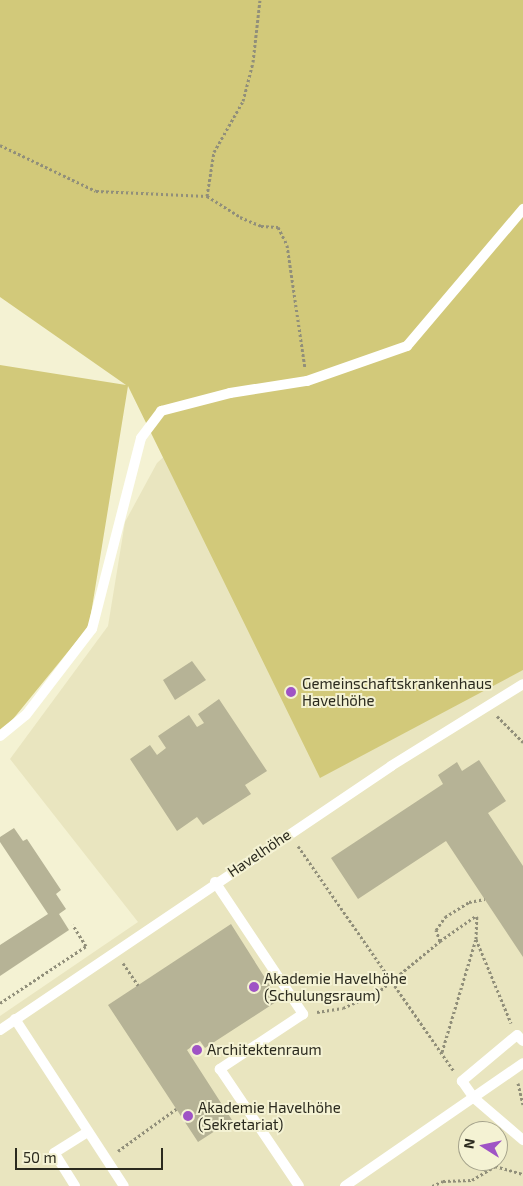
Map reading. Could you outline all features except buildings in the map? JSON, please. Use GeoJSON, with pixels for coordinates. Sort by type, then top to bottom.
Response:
{"type":"FeatureCollection","features":[{"type":"Feature","properties":{"kind":"lane"},"geometry":{"type":"LineString","coordinates":[[0,736],[26,714],[92,629],[141,438],[161,411],[230,393],[307,382],[407,346],[523,209]]}},
{"type":"Feature","properties":{"kind":"lane","name":"Havelhöhe"},"geometry":{"type":"LineString","coordinates":[[0,1030],[289,833],[487,705],[523,684]]}},
{"type":"Feature","properties":{"kind":"lane"},"geometry":{"type":"LineString","coordinates":[[216,882],[303,1014],[220,1069],[299,1186]]}},
{"type":"Feature","properties":{"kind":"lane"},"geometry":{"type":"LineString","coordinates":[[15,1019],[124,1186]]}},
{"type":"Feature","properties":{"kind":"lane"},"geometry":{"type":"LineString","coordinates":[[520,1038],[462,1081],[474,1098],[523,1140]]}},
{"type":"Feature","properties":{"kind":"lane"},"geometry":{"type":"LineString","coordinates":[[345,1186],[523,1063]]}},
{"type":"Feature","properties":{"kind":"lane"},"geometry":{"type":"LineString","coordinates":[[75,1186],[54,1153],[88,1132]]}},
{"type":"Feature","properties":{"kind":"path"},"geometry":{"type":"LineString","coordinates":[[207,196],[214,152],[243,101],[252,62],[260,0]]}},
{"type":"Feature","properties":{"kind":"path"},"geometry":{"type":"LineString","coordinates":[[0,145],[96,192],[207,196],[227,212],[261,226],[278,227],[287,245],[307,382]]}},
{"type":"Feature","properties":{"kind":"path"},"geometry":{"type":"LineString","coordinates":[[487,705],[523,742]]}},
{"type":"Feature","properties":{"kind":"path"},"geometry":{"type":"LineString","coordinates":[[289,833],[462,1081]]}},
{"type":"Feature","properties":{"kind":"path"},"geometry":{"type":"LineString","coordinates":[[440,941],[436,930],[445,917],[469,902],[485,899]]}},
{"type":"Feature","properties":{"kind":"path"},"geometry":{"type":"LineString","coordinates":[[303,1014],[343,1008],[377,993],[440,941],[477,915],[476,939],[441,1052]]}},
{"type":"Feature","properties":{"kind":"path"},"geometry":{"type":"LineString","coordinates":[[0,1003],[86,946],[73,926]]}},
{"type":"Feature","properties":{"kind":"path"},"geometry":{"type":"LineString","coordinates":[[476,939],[520,1038]]}},
{"type":"Feature","properties":{"kind":"path"},"geometry":{"type":"LineString","coordinates":[[115,951],[138,986]]}},
{"type":"Feature","properties":{"kind":"path"},"geometry":{"type":"LineString","coordinates":[[514,1070],[523,1104]]}},
{"type":"Feature","properties":{"kind":"path"},"geometry":{"type":"LineString","coordinates":[[106,1159],[176,1109]]}},
{"type":"Feature","properties":{"kind":"path"},"geometry":{"type":"LineString","coordinates":[[508,1170],[523,1174]]}},
{"type":"Feature","properties":{"kind":"path"},"geometry":{"type":"LineString","coordinates":[[432,1186],[443,1181],[472,1180],[487,1171]]}},
{"type":"Feature","properties":{"kind":"shaded area"},"geometry":{"type":"Polygon","coordinates":[[[0,0],[523,0],[523,670],[320,778],[128,386],[89,626],[0,735],[0,365],[126,385],[0,297],[0,0]]]}},
{"type":"Feature","properties":{"kind":"shaded area","name":"Gemeinschaftskrankenhaus Havelhöhe"},"geometry":{"type":"Polygon","coordinates":[[[523,228],[523,1186],[0,1186],[0,1016],[138,922],[10,759],[108,626],[125,522],[157,463],[193,430],[523,228]]]}},
{"type":"Feature","properties":{"kind":"place","name":"Gemeinschaftskrankenhaus Havelhöhe"},"geometry":{"type":"Point","coordinates":[291,692]}},
{"type":"Feature","properties":{"kind":"place","name":"Akademie Havelhöhe (Schulungsraum)"},"geometry":{"type":"Point","coordinates":[254,987]}},
{"type":"Feature","properties":{"kind":"place","name":"Architektenraum"},"geometry":{"type":"Point","coordinates":[197,1050]}},
{"type":"Feature","properties":{"kind":"place","name":"Akademie Havelhöhe (Sekretariat)"},"geometry":{"type":"Point","coordinates":[188,1116]}}]}
